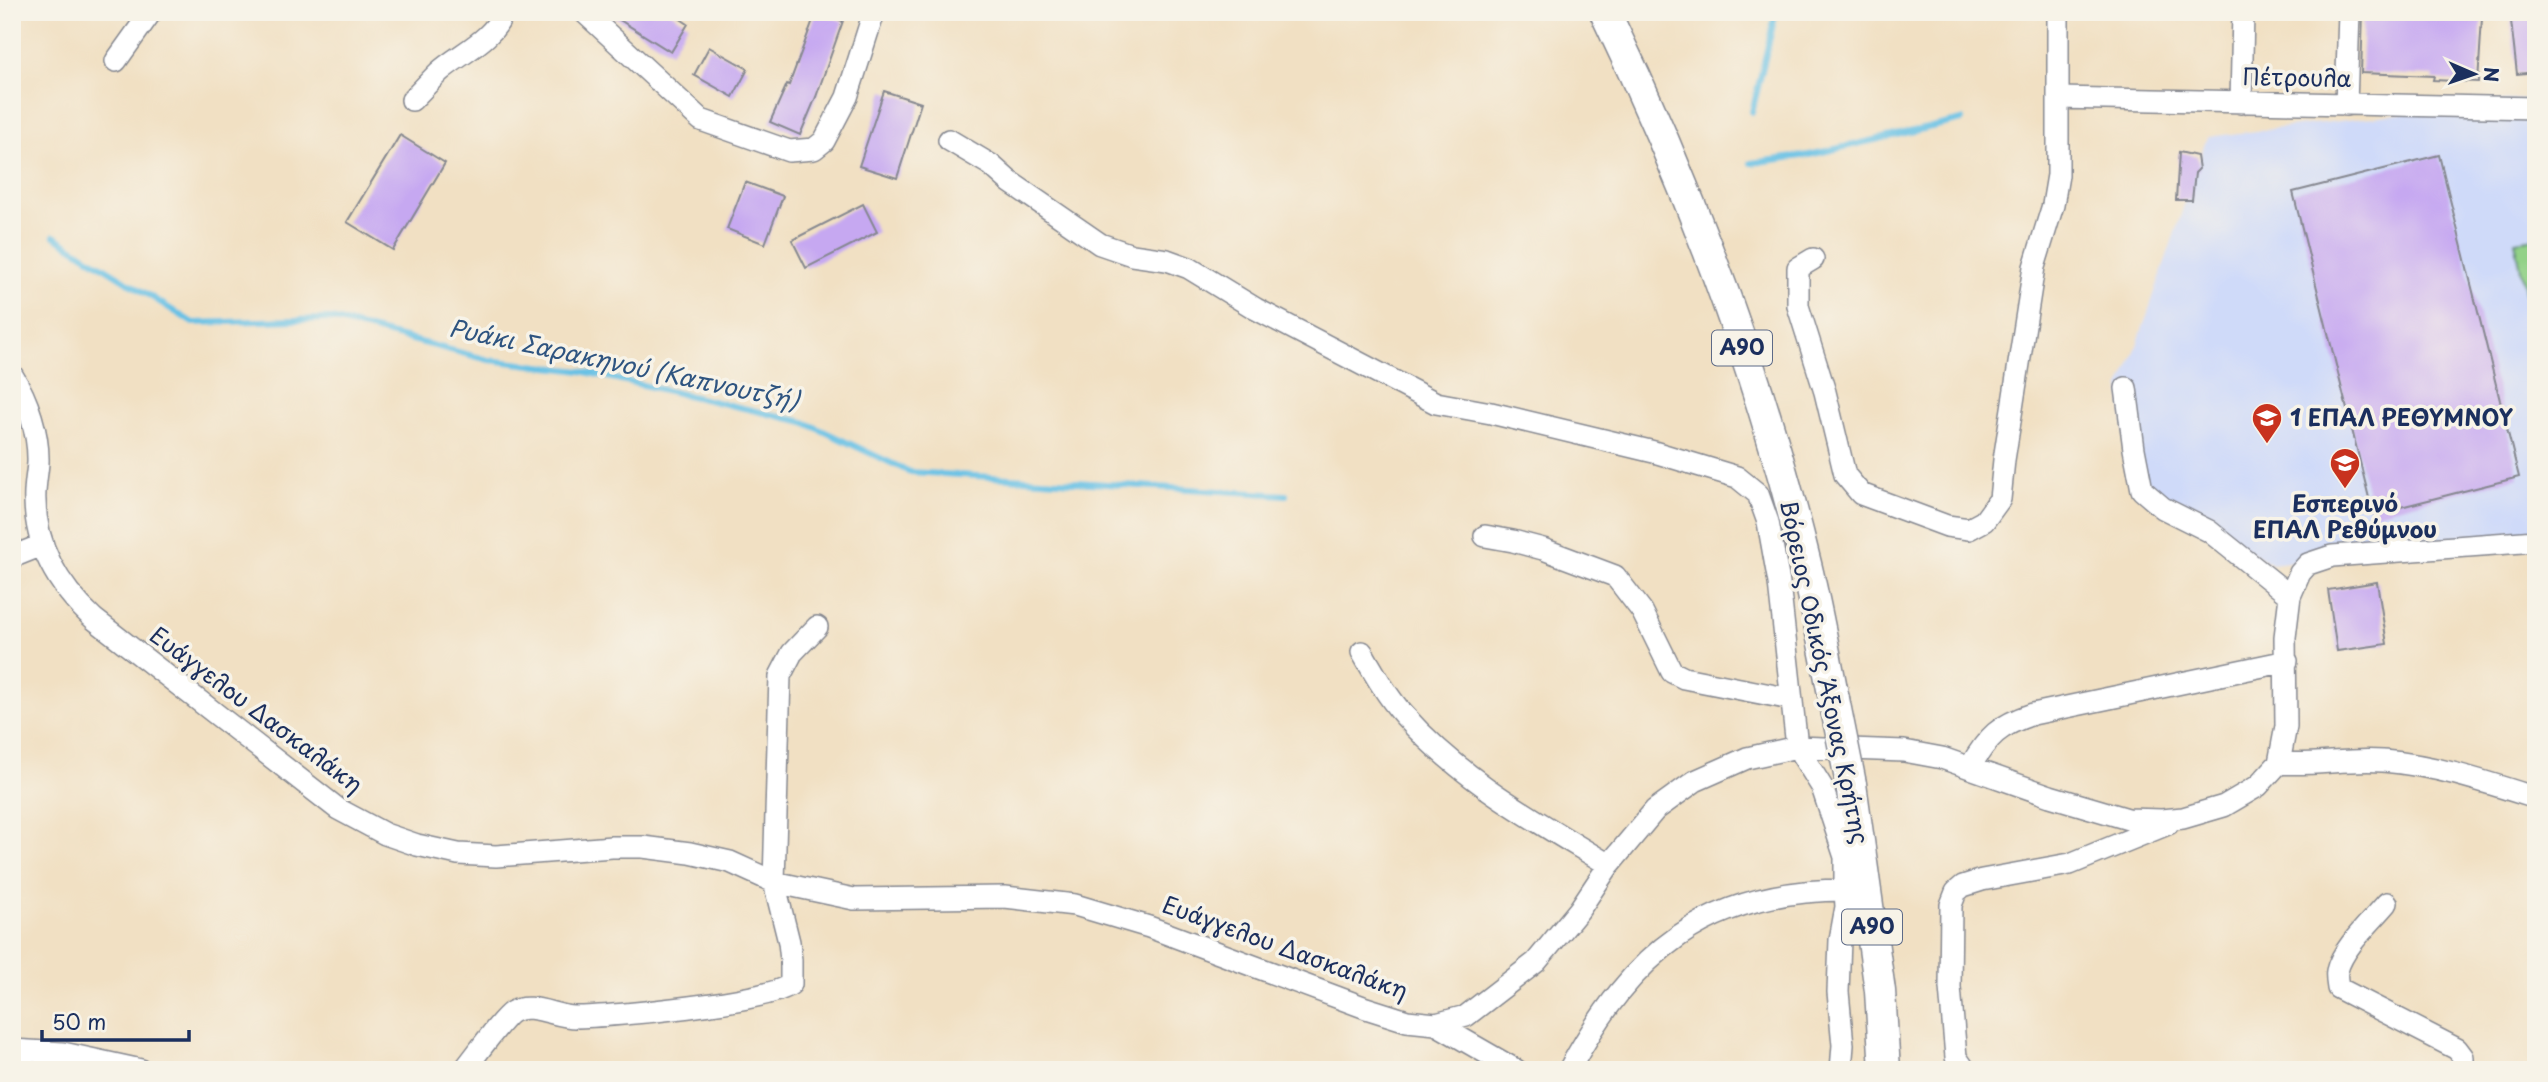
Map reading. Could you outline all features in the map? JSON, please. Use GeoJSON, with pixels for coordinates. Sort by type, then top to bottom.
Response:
{"type":"FeatureCollection","features":[{"type":"Feature","properties":{"kind":"highway","name":"Βόρειος Οδικός Άξονας Κρήτης"},"geometry":{"type":"LineString","coordinates":[[1605,12],[1680,180],[1731,315],[1779,461],[1796,526],[1851,784],[1880,991],[1885,1070]]}},
{"type":"Feature","properties":{"kind":"street"},"geometry":{"type":"LineString","coordinates":[[116,61],[151,12]]}},
{"type":"Feature","properties":{"kind":"street"},"geometry":{"type":"LineString","coordinates":[[412,100],[440,71],[491,32],[503,12]]}},
{"type":"Feature","properties":{"kind":"street"},"geometry":{"type":"LineString","coordinates":[[583,12],[701,120],[776,148],[803,151],[814,149],[824,141],[847,97],[874,12]]}},
{"type":"Feature","properties":{"kind":"street"},"geometry":{"type":"LineString","coordinates":[[1814,260],[1798,268],[1798,306],[1825,392],[1845,475],[1861,494],[1947,526],[1969,529],[1984,521],[2000,499],[2034,267],[2053,205],[2058,175],[2058,12]]}},
{"type":"Feature","properties":{"kind":"street"},"geometry":{"type":"LineString","coordinates":[[2241,103],[2243,12]]}},
{"type":"Feature","properties":{"kind":"street"},"geometry":{"type":"LineString","coordinates":[[2346,105],[2349,12]]}},
{"type":"Feature","properties":{"kind":"street","name":"Πέτρουλα"},"geometry":{"type":"LineString","coordinates":[[2058,98],[2536,108]]}},
{"type":"Feature","properties":{"kind":"street"},"geometry":{"type":"LineString","coordinates":[[949,140],[991,165],[1010,182],[1101,244],[1132,255],[1167,260],[1189,268],[1256,309],[1436,403],[1491,413],[1654,452],[1737,477],[1758,494],[1768,522],[1779,583],[1797,747],[1822,787],[1845,857],[1846,907],[1840,940],[1838,992],[1843,1045],[1841,1070]]}},
{"type":"Feature","properties":{"kind":"street","name":"Ευάγγελου Δασκαλάκη"},"geometry":{"type":"LineString","coordinates":[[12,375],[29,411],[34,430],[38,460],[34,502],[42,545],[54,572],[67,590],[94,620],[338,809],[385,834],[417,845],[483,855],[612,847],[643,847],[690,853],[730,862],[774,882],[854,899],[1005,897],[1075,905],[1149,928],[1407,1021],[1436,1024],[1466,1016],[1536,962],[1579,910],[1609,865],[1656,810],[1695,781],[1747,758],[1797,747],[1913,752],[1970,767],[2112,815],[2142,820],[2183,818],[2211,811],[2234,801],[2267,778],[2279,763]]}},
{"type":"Feature","properties":{"kind":"street"},"geometry":{"type":"LineString","coordinates":[[2126,388],[2142,491],[2163,508],[2209,531],[2290,596]]}},
{"type":"Feature","properties":{"kind":"street"},"geometry":{"type":"LineString","coordinates":[[1485,536],[1543,549],[1615,576],[1642,611],[1672,672],[1684,678],[1791,699]]}},
{"type":"Feature","properties":{"kind":"street"},"geometry":{"type":"LineString","coordinates":[[2536,541],[2332,556],[2308,564],[2300,573],[2290,596],[2286,623],[2286,726],[2279,763],[2382,761],[2427,767],[2536,798]]}},
{"type":"Feature","properties":{"kind":"street"},"geometry":{"type":"LineString","coordinates":[[12,557],[42,545]]}},
{"type":"Feature","properties":{"kind":"street"},"geometry":{"type":"LineString","coordinates":[[464,1070],[510,1013],[523,1008],[571,1017],[597,1016],[738,999],[784,990],[790,984],[791,960],[774,882],[780,676],[792,653],[817,627]]}},
{"type":"Feature","properties":{"kind":"street"},"geometry":{"type":"LineString","coordinates":[[1362,652],[1401,713],[1448,759],[1485,789],[1609,865]]}},
{"type":"Feature","properties":{"kind":"street"},"geometry":{"type":"LineString","coordinates":[[1970,767],[1988,739],[2009,722],[2034,714],[2287,661]]}},
{"type":"Feature","properties":{"kind":"street"},"geometry":{"type":"LineString","coordinates":[[1965,1070],[1956,1057],[1950,986],[1951,905],[1956,892],[1963,886],[1982,880],[2070,864],[2183,818]]}},
{"type":"Feature","properties":{"kind":"street"},"geometry":{"type":"LineString","coordinates":[[1569,1070],[1591,1028],[1614,997],[1646,961],[1694,925],[1748,903],[1815,890],[1845,890]]}},
{"type":"Feature","properties":{"kind":"street"},"geometry":{"type":"LineString","coordinates":[[2387,903],[2340,962],[2336,973],[2338,988],[2457,1049],[2463,1057],[2463,1070]]}},
{"type":"Feature","properties":{"kind":"street"},"geometry":{"type":"LineString","coordinates":[[1436,1024],[1516,1070]]}},
{"type":"Feature","properties":{"kind":"street"},"geometry":{"type":"LineString","coordinates":[[12,1050],[63,1053],[141,1070]]}},
{"type":"Feature","properties":{"kind":"shaded area"},"geometry":{"type":"Polygon","coordinates":[[[2536,97],[2536,531],[2272,564],[2158,497],[2143,501],[2129,480],[2120,387],[2132,360],[2207,137],[2536,97]]]}},
{"type":"Feature","properties":{"kind":"green space"},"geometry":{"type":"Polygon","coordinates":[[[2536,238],[2536,344],[2515,241],[2536,238]]]}},
{"type":"Feature","properties":{"kind":"building"},"geometry":{"type":"Polygon","coordinates":[[[607,12],[670,12],[688,24],[671,52],[607,12]]]}},
{"type":"Feature","properties":{"kind":"building"},"geometry":{"type":"Polygon","coordinates":[[[816,12],[843,21],[800,135],[770,122],[787,84],[789,85],[816,12]]]}},
{"type":"Feature","properties":{"kind":"building"},"geometry":{"type":"Polygon","coordinates":[[[2510,12],[2536,12],[2536,72],[2517,74],[2510,12]]]}},
{"type":"Feature","properties":{"kind":"building"},"geometry":{"type":"Polygon","coordinates":[[[2363,13],[2482,18],[2478,82],[2433,80],[2434,76],[2361,73],[2363,13]]]}},
{"type":"Feature","properties":{"kind":"building"},"geometry":{"type":"Polygon","coordinates":[[[709,47],[748,69],[733,97],[694,75],[709,47]]]}},
{"type":"Feature","properties":{"kind":"building"},"geometry":{"type":"Polygon","coordinates":[[[884,91],[921,103],[897,178],[859,166],[884,91]]]}},
{"type":"Feature","properties":{"kind":"building"},"geometry":{"type":"Polygon","coordinates":[[[400,135],[445,163],[393,250],[347,222],[400,135]]]}},
{"type":"Feature","properties":{"kind":"building"},"geometry":{"type":"Polygon","coordinates":[[[2179,152],[2197,156],[2199,169],[2195,173],[2192,200],[2176,200],[2179,152]]]}},
{"type":"Feature","properties":{"kind":"building"},"geometry":{"type":"Polygon","coordinates":[[[2439,155],[2519,477],[2373,514],[2293,192],[2439,155]]]}},
{"type":"Feature","properties":{"kind":"building"},"geometry":{"type":"Polygon","coordinates":[[[745,182],[783,196],[765,244],[727,229],[745,182]]]}},
{"type":"Feature","properties":{"kind":"building"},"geometry":{"type":"Polygon","coordinates":[[[863,204],[877,232],[806,268],[792,240],[863,204]]]}},
{"type":"Feature","properties":{"kind":"building"},"geometry":{"type":"Polygon","coordinates":[[[2377,582],[2387,644],[2337,651],[2328,590],[2377,582]]]}},
{"type":"Feature","properties":{"kind":"waterway"},"geometry":{"type":"LineString","coordinates":[[1752,112],[1776,12]]}},
{"type":"Feature","properties":{"kind":"waterway"},"geometry":{"type":"LineString","coordinates":[[1751,163],[1809,155],[1962,120]]}},
{"type":"Feature","properties":{"kind":"waterway","name":"Ρυάκι Σαρακηνού (Καπνουτζή)"},"geometry":{"type":"LineString","coordinates":[[54,236],[193,323],[331,319],[489,360],[581,371],[804,422],[910,472],[1286,495]]}},
{"type":"Feature","properties":{"kind":"place","name":"1 ΕΠΑΛ ΡΕΘΥΜΝΟΥ"},"geometry":{"type":"Point","coordinates":[2267,445]}},
{"type":"Feature","properties":{"kind":"place","name":"Εσπερινό ΕΠΑΛ Ρεθύμνου"},"geometry":{"type":"Point","coordinates":[2345,490]}}]}
